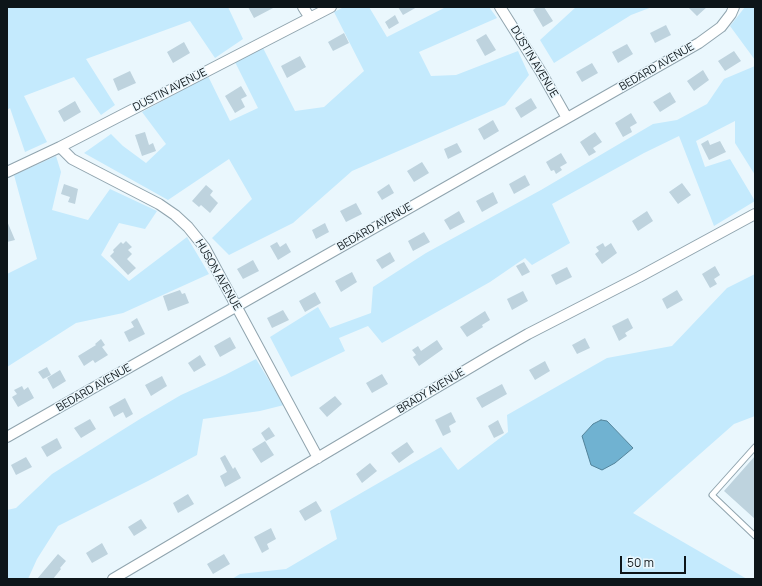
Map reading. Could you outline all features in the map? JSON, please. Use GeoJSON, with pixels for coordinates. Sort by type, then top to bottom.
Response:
{"type":"FeatureCollection","features":[{"type":"Feature","properties":{"kind":"street"},"geometry":{"type":"LineString","coordinates":[[302,7],[310,18]]}},
{"type":"Feature","properties":{"kind":"street","name":"DUSTIN AVENUE"},"geometry":{"type":"LineString","coordinates":[[7,172],[60,147],[331,7]]}},
{"type":"Feature","properties":{"kind":"street","name":"DUSTIN AVENUE"},"geometry":{"type":"LineString","coordinates":[[500,7],[541,72],[566,118]]}},
{"type":"Feature","properties":{"kind":"street","name":"BEDARD AVENUE"},"geometry":{"type":"LineString","coordinates":[[7,437],[711,35],[721,27],[731,14],[734,7]]}},
{"type":"Feature","properties":{"kind":"street","name":"HUSON AVENUE"},"geometry":{"type":"LineString","coordinates":[[60,147],[72,159],[159,204],[175,215],[188,227],[205,248],[318,458]]}},
{"type":"Feature","properties":{"kind":"street","name":"BRADY AVENUE"},"geometry":{"type":"LineString","coordinates":[[113,579],[528,334],[639,277],[755,214]]}},
{"type":"Feature","properties":{"kind":"lane"},"geometry":{"type":"LineString","coordinates":[[755,447],[712,495],[755,536]]}},
{"type":"Feature","properties":{"kind":"shaded area"},"geometry":{"type":"Polygon","coordinates":[[[7,7],[228,7],[243,39],[215,58],[190,21],[86,59],[115,105],[101,115],[74,77],[24,96],[47,142],[25,152],[10,108],[7,110],[7,7]]]}},
{"type":"Feature","properties":{"kind":"shaded area"},"geometry":{"type":"Polygon","coordinates":[[[344,7],[369,7],[387,37],[446,7],[489,7],[497,18],[419,52],[431,76],[456,75],[518,51],[529,75],[505,105],[352,171],[293,223],[229,255],[212,238],[252,199],[229,159],[168,200],[84,153],[111,134],[123,146],[146,163],[166,144],[142,112],[208,76],[230,121],[258,108],[235,62],[263,48],[295,111],[324,107],[364,71],[334,12],[344,7]]]}},
{"type":"Feature","properties":{"kind":"shaded area"},"geometry":{"type":"Polygon","coordinates":[[[576,7],[652,7],[631,15],[554,63],[540,40],[576,7]]]}},
{"type":"Feature","properties":{"kind":"shaded area"},"geometry":{"type":"Polygon","coordinates":[[[745,7],[755,7],[755,60],[730,26],[745,7]]]}},
{"type":"Feature","properties":{"kind":"shaded area"},"geometry":{"type":"Polygon","coordinates":[[[755,66],[755,175],[735,143],[735,121],[696,141],[705,167],[730,159],[755,201],[714,226],[679,136],[644,153],[552,204],[570,243],[532,265],[525,258],[490,282],[382,343],[368,326],[339,338],[345,351],[291,377],[270,337],[318,307],[330,328],[371,313],[373,287],[426,253],[541,190],[653,124],[677,120],[707,104],[724,79],[755,66]]]}},
{"type":"Feature","properties":{"kind":"shaded area"},"geometry":{"type":"Polygon","coordinates":[[[56,156],[61,172],[52,210],[88,220],[110,189],[157,211],[145,229],[119,223],[101,255],[129,281],[187,237],[209,274],[123,313],[76,323],[7,367],[7,274],[37,259],[14,175],[56,156]]]}},
{"type":"Feature","properties":{"kind":"shaded area"},"geometry":{"type":"Polygon","coordinates":[[[755,274],[755,416],[734,424],[633,513],[747,579],[232,579],[240,574],[286,569],[337,539],[330,511],[441,447],[458,470],[508,432],[507,415],[607,358],[672,346],[727,288],[755,274]],[[601,420],[593,424],[582,436],[615,463],[633,448],[607,421],[601,420]]]}},
{"type":"Feature","properties":{"kind":"shaded area"},"geometry":{"type":"Polygon","coordinates":[[[256,359],[284,405],[260,411],[203,419],[197,455],[58,526],[37,559],[28,579],[7,579],[7,510],[16,508],[52,474],[140,419],[181,395],[256,359]]]}},
{"type":"Feature","properties":{"kind":"shaded area"},"geometry":{"type":"Polygon","coordinates":[[[601,420],[607,421],[633,448],[615,463],[602,470],[591,465],[582,436],[593,424],[601,420]]]}},
{"type":"Feature","properties":{"kind":"building"},"geometry":{"type":"Polygon","coordinates":[[[248,7],[275,7],[254,18],[248,7]]]}},
{"type":"Feature","properties":{"kind":"building"},"geometry":{"type":"Polygon","coordinates":[[[398,7],[417,7],[403,15],[398,7]]]}},
{"type":"Feature","properties":{"kind":"building"},"geometry":{"type":"Polygon","coordinates":[[[537,7],[544,7],[553,21],[543,27],[533,10],[537,7]]]}},
{"type":"Feature","properties":{"kind":"building"},"geometry":{"type":"Polygon","coordinates":[[[688,7],[707,7],[697,16],[688,7]]]}},
{"type":"Feature","properties":{"kind":"building"},"geometry":{"type":"Polygon","coordinates":[[[395,15],[399,23],[389,29],[385,22],[395,15]]]}},
{"type":"Feature","properties":{"kind":"building"},"geometry":{"type":"Polygon","coordinates":[[[666,25],[671,35],[655,43],[650,33],[666,25]]]}},
{"type":"Feature","properties":{"kind":"building"},"geometry":{"type":"Polygon","coordinates":[[[344,33],[349,43],[333,51],[328,42],[344,33]]]}},
{"type":"Feature","properties":{"kind":"building"},"geometry":{"type":"Polygon","coordinates":[[[486,34],[496,50],[485,56],[476,40],[486,34]]]}},
{"type":"Feature","properties":{"kind":"building"},"geometry":{"type":"Polygon","coordinates":[[[184,42],[190,53],[173,63],[167,52],[184,42]]]}},
{"type":"Feature","properties":{"kind":"building"},"geometry":{"type":"Polygon","coordinates":[[[627,44],[633,54],[618,63],[612,52],[627,44]]]}},
{"type":"Feature","properties":{"kind":"building"},"geometry":{"type":"Polygon","coordinates":[[[734,51],[741,61],[725,71],[718,61],[734,51]]]}},
{"type":"Feature","properties":{"kind":"building"},"geometry":{"type":"Polygon","coordinates":[[[300,56],[306,67],[287,78],[281,66],[300,56]]]}},
{"type":"Feature","properties":{"kind":"building"},"geometry":{"type":"Polygon","coordinates":[[[592,63],[598,73],[582,82],[576,72],[592,63]]]}},
{"type":"Feature","properties":{"kind":"building"},"geometry":{"type":"Polygon","coordinates":[[[703,70],[709,80],[694,91],[687,81],[703,70]]]}},
{"type":"Feature","properties":{"kind":"building"},"geometry":{"type":"Polygon","coordinates":[[[130,71],[136,83],[118,91],[113,79],[130,71]]]}},
{"type":"Feature","properties":{"kind":"building"},"geometry":{"type":"Polygon","coordinates":[[[241,86],[247,96],[241,99],[245,107],[235,113],[225,96],[241,86]]]}},
{"type":"Feature","properties":{"kind":"building"},"geometry":{"type":"Polygon","coordinates":[[[670,92],[676,102],[660,112],[653,102],[670,92]]]}},
{"type":"Feature","properties":{"kind":"building"},"geometry":{"type":"Polygon","coordinates":[[[531,98],[537,108],[521,118],[515,108],[531,98]]]}},
{"type":"Feature","properties":{"kind":"building"},"geometry":{"type":"Polygon","coordinates":[[[75,101],[81,112],[64,122],[58,111],[75,101]]]}},
{"type":"Feature","properties":{"kind":"building"},"geometry":{"type":"Polygon","coordinates":[[[631,113],[637,123],[630,127],[632,132],[623,137],[615,123],[631,113]]]}},
{"type":"Feature","properties":{"kind":"building"},"geometry":{"type":"Polygon","coordinates":[[[493,120],[499,131],[484,140],[478,129],[493,120]]]}},
{"type":"Feature","properties":{"kind":"building"},"geometry":{"type":"Polygon","coordinates":[[[145,132],[149,145],[153,143],[156,151],[142,156],[135,135],[145,132]]]}},
{"type":"Feature","properties":{"kind":"building"},"geometry":{"type":"Polygon","coordinates":[[[595,132],[602,142],[593,148],[596,152],[589,156],[580,142],[595,132]]]}},
{"type":"Feature","properties":{"kind":"building"},"geometry":{"type":"Polygon","coordinates":[[[708,140],[710,145],[720,141],[726,152],[709,160],[701,144],[708,140]]]}},
{"type":"Feature","properties":{"kind":"building"},"geometry":{"type":"Polygon","coordinates":[[[457,143],[462,152],[448,159],[444,149],[457,143]]]}},
{"type":"Feature","properties":{"kind":"building"},"geometry":{"type":"Polygon","coordinates":[[[561,153],[567,163],[560,167],[562,170],[556,174],[554,170],[551,171],[546,162],[561,153]]]}},
{"type":"Feature","properties":{"kind":"building"},"geometry":{"type":"Polygon","coordinates":[[[422,162],[429,173],[414,182],[407,171],[422,162]]]}},
{"type":"Feature","properties":{"kind":"building"},"geometry":{"type":"Polygon","coordinates":[[[525,175],[530,185],[514,194],[509,184],[525,175]]]}},
{"type":"Feature","properties":{"kind":"building"},"geometry":{"type":"Polygon","coordinates":[[[682,183],[691,195],[678,204],[669,192],[682,183]]]}},
{"type":"Feature","properties":{"kind":"building"},"geometry":{"type":"Polygon","coordinates":[[[64,184],[78,189],[75,204],[68,202],[70,197],[61,194],[64,184]]]}},
{"type":"Feature","properties":{"kind":"building"},"geometry":{"type":"Polygon","coordinates":[[[389,184],[394,193],[382,200],[377,192],[389,184]]]}},
{"type":"Feature","properties":{"kind":"building"},"geometry":{"type":"Polygon","coordinates":[[[206,185],[213,191],[210,195],[218,203],[210,213],[201,205],[199,207],[192,201],[206,185]]]}},
{"type":"Feature","properties":{"kind":"building"},"geometry":{"type":"Polygon","coordinates":[[[493,192],[498,203],[482,212],[476,201],[493,192]]]}},
{"type":"Feature","properties":{"kind":"building"},"geometry":{"type":"Polygon","coordinates":[[[356,203],[362,214],[346,222],[340,211],[356,203]]]}},
{"type":"Feature","properties":{"kind":"building"},"geometry":{"type":"Polygon","coordinates":[[[459,211],[465,222],[450,230],[444,220],[459,211]]]}},
{"type":"Feature","properties":{"kind":"building"},"geometry":{"type":"Polygon","coordinates":[[[647,211],[653,221],[638,231],[632,221],[647,211]]]}},
{"type":"Feature","properties":{"kind":"building"},"geometry":{"type":"Polygon","coordinates":[[[7,221],[15,240],[7,242],[7,221]]]}},
{"type":"Feature","properties":{"kind":"building"},"geometry":{"type":"Polygon","coordinates":[[[325,223],[329,232],[316,239],[312,230],[325,223]]]}},
{"type":"Feature","properties":{"kind":"building"},"geometry":{"type":"Polygon","coordinates":[[[424,232],[430,242],[413,251],[408,241],[424,232]]]}},
{"type":"Feature","properties":{"kind":"building"},"geometry":{"type":"Polygon","coordinates":[[[126,241],[132,247],[128,250],[132,254],[127,259],[136,268],[128,275],[110,256],[114,252],[113,250],[121,242],[123,244],[126,241]]]}},
{"type":"Feature","properties":{"kind":"building"},"geometry":{"type":"Polygon","coordinates":[[[277,242],[280,247],[286,243],[291,252],[278,260],[270,246],[277,242]]]}},
{"type":"Feature","properties":{"kind":"building"},"geometry":{"type":"Polygon","coordinates":[[[603,243],[605,247],[611,243],[617,253],[602,264],[595,254],[599,251],[596,247],[603,243]]]}},
{"type":"Feature","properties":{"kind":"building"},"geometry":{"type":"Polygon","coordinates":[[[390,252],[395,261],[382,269],[376,260],[390,252]]]}},
{"type":"Feature","properties":{"kind":"building"},"geometry":{"type":"Polygon","coordinates":[[[253,260],[259,271],[243,279],[237,269],[253,260]]]}},
{"type":"Feature","properties":{"kind":"building"},"geometry":{"type":"Polygon","coordinates":[[[524,262],[530,272],[522,276],[516,266],[524,262]]]}},
{"type":"Feature","properties":{"kind":"building"},"geometry":{"type":"Polygon","coordinates":[[[715,266],[720,275],[714,279],[717,284],[710,288],[702,274],[715,266]]]}},
{"type":"Feature","properties":{"kind":"building"},"geometry":{"type":"Polygon","coordinates":[[[567,267],[572,277],[556,285],[551,275],[567,267]]]}},
{"type":"Feature","properties":{"kind":"building"},"geometry":{"type":"Polygon","coordinates":[[[352,272],[357,282],[341,292],[335,281],[352,272]]]}},
{"type":"Feature","properties":{"kind":"building"},"geometry":{"type":"Polygon","coordinates":[[[180,290],[182,294],[185,293],[189,303],[168,311],[163,296],[180,290]]]}},
{"type":"Feature","properties":{"kind":"building"},"geometry":{"type":"Polygon","coordinates":[[[677,290],[683,300],[667,309],[662,299],[677,290]]]}},
{"type":"Feature","properties":{"kind":"building"},"geometry":{"type":"Polygon","coordinates":[[[523,291],[528,301],[512,310],[507,299],[523,291]]]}},
{"type":"Feature","properties":{"kind":"building"},"geometry":{"type":"Polygon","coordinates":[[[315,292],[321,303],[305,312],[299,301],[315,292]]]}},
{"type":"Feature","properties":{"kind":"building"},"geometry":{"type":"Polygon","coordinates":[[[283,310],[289,320],[272,328],[267,318],[283,310]]]}},
{"type":"Feature","properties":{"kind":"building"},"geometry":{"type":"Polygon","coordinates":[[[485,311],[490,320],[482,325],[483,327],[467,337],[460,327],[485,311]]]}},
{"type":"Feature","properties":{"kind":"building"},"geometry":{"type":"Polygon","coordinates":[[[137,318],[145,334],[129,342],[124,332],[134,327],[131,322],[137,318]]]}},
{"type":"Feature","properties":{"kind":"building"},"geometry":{"type":"Polygon","coordinates":[[[628,318],[633,328],[625,333],[627,336],[619,341],[612,326],[628,318]]]}},
{"type":"Feature","properties":{"kind":"building"},"geometry":{"type":"Polygon","coordinates":[[[230,337],[236,348],[220,357],[214,346],[230,337]]]}},
{"type":"Feature","properties":{"kind":"building"},"geometry":{"type":"Polygon","coordinates":[[[585,338],[590,348],[577,354],[572,345],[585,338]]]}},
{"type":"Feature","properties":{"kind":"building"},"geometry":{"type":"Polygon","coordinates":[[[101,339],[105,345],[102,347],[108,355],[95,363],[93,360],[84,366],[78,356],[96,345],[95,344],[101,339]]]}},
{"type":"Feature","properties":{"kind":"building"},"geometry":{"type":"Polygon","coordinates":[[[437,340],[443,349],[419,366],[413,357],[416,355],[412,350],[418,346],[421,351],[437,340]]]}},
{"type":"Feature","properties":{"kind":"building"},"geometry":{"type":"Polygon","coordinates":[[[200,355],[206,365],[194,372],[188,363],[200,355]]]}},
{"type":"Feature","properties":{"kind":"building"},"geometry":{"type":"Polygon","coordinates":[[[545,361],[550,371],[535,380],[529,370],[545,361]]]}},
{"type":"Feature","properties":{"kind":"building"},"geometry":{"type":"Polygon","coordinates":[[[47,367],[51,375],[43,379],[38,372],[47,367]]]}},
{"type":"Feature","properties":{"kind":"building"},"geometry":{"type":"Polygon","coordinates":[[[60,370],[66,381],[53,389],[47,378],[60,370]]]}},
{"type":"Feature","properties":{"kind":"building"},"geometry":{"type":"Polygon","coordinates":[[[382,374],[388,384],[372,393],[366,383],[382,374]]]}},
{"type":"Feature","properties":{"kind":"building"},"geometry":{"type":"Polygon","coordinates":[[[162,376],[167,386],[151,396],[145,385],[162,376]]]}},
{"type":"Feature","properties":{"kind":"building"},"geometry":{"type":"Polygon","coordinates":[[[502,384],[507,394],[482,408],[476,398],[502,384]]]}},
{"type":"Feature","properties":{"kind":"building"},"geometry":{"type":"Polygon","coordinates":[[[22,386],[24,390],[28,387],[34,398],[18,407],[12,397],[17,394],[14,390],[22,386]]]}},
{"type":"Feature","properties":{"kind":"building"},"geometry":{"type":"Polygon","coordinates":[[[335,396],[342,404],[327,417],[319,408],[335,396]]]}},
{"type":"Feature","properties":{"kind":"building"},"geometry":{"type":"Polygon","coordinates":[[[125,398],[133,414],[126,418],[123,412],[114,417],[109,407],[125,398]]]}},
{"type":"Feature","properties":{"kind":"building"},"geometry":{"type":"Polygon","coordinates":[[[451,412],[456,422],[449,426],[451,432],[443,436],[435,420],[451,412]]]}},
{"type":"Feature","properties":{"kind":"building"},"geometry":{"type":"Polygon","coordinates":[[[90,419],[96,429],[81,438],[74,428],[90,419]]]}},
{"type":"Feature","properties":{"kind":"building"},"geometry":{"type":"Polygon","coordinates":[[[498,420],[504,433],[494,438],[488,426],[498,420]]]}},
{"type":"Feature","properties":{"kind":"building"},"geometry":{"type":"Polygon","coordinates":[[[269,427],[275,436],[266,441],[261,433],[269,427]]]}},
{"type":"Feature","properties":{"kind":"building"},"geometry":{"type":"Polygon","coordinates":[[[57,438],[62,448],[47,457],[41,447],[57,438]]]}},
{"type":"Feature","properties":{"kind":"building"},"geometry":{"type":"Polygon","coordinates":[[[265,441],[274,455],[261,463],[252,449],[265,441]]]}},
{"type":"Feature","properties":{"kind":"building"},"geometry":{"type":"Polygon","coordinates":[[[407,442],[414,452],[399,463],[391,453],[407,442]]]}},
{"type":"Feature","properties":{"kind":"building"},"geometry":{"type":"Polygon","coordinates":[[[225,455],[233,469],[235,467],[241,478],[225,487],[220,476],[227,472],[220,458],[225,455]]]}},
{"type":"Feature","properties":{"kind":"building"},"geometry":{"type":"Polygon","coordinates":[[[755,456],[755,519],[724,491],[755,456]]]}},
{"type":"Feature","properties":{"kind":"building"},"geometry":{"type":"Polygon","coordinates":[[[26,457],[32,467],[16,475],[11,465],[26,457]]]}},
{"type":"Feature","properties":{"kind":"building"},"geometry":{"type":"Polygon","coordinates":[[[370,463],[377,471],[362,483],[356,474],[370,463]]]}},
{"type":"Feature","properties":{"kind":"building"},"geometry":{"type":"Polygon","coordinates":[[[188,494],[194,504],[178,513],[173,503],[188,494]]]}},
{"type":"Feature","properties":{"kind":"building"},"geometry":{"type":"Polygon","coordinates":[[[316,501],[322,511],[305,521],[299,511],[316,501]]]}},
{"type":"Feature","properties":{"kind":"building"},"geometry":{"type":"Polygon","coordinates":[[[141,519],[147,528],[134,536],[128,527],[141,519]]]}},
{"type":"Feature","properties":{"kind":"building"},"geometry":{"type":"Polygon","coordinates":[[[271,528],[276,539],[267,544],[269,549],[262,553],[254,537],[271,528]]]}},
{"type":"Feature","properties":{"kind":"building"},"geometry":{"type":"Polygon","coordinates":[[[102,543],[108,554],[92,563],[86,553],[102,543]]]}},
{"type":"Feature","properties":{"kind":"building"},"geometry":{"type":"Polygon","coordinates":[[[58,554],[66,561],[53,579],[37,579],[58,554]]]}},
{"type":"Feature","properties":{"kind":"building"},"geometry":{"type":"Polygon","coordinates":[[[224,554],[230,564],[213,574],[207,564],[224,554]]]}}]}
